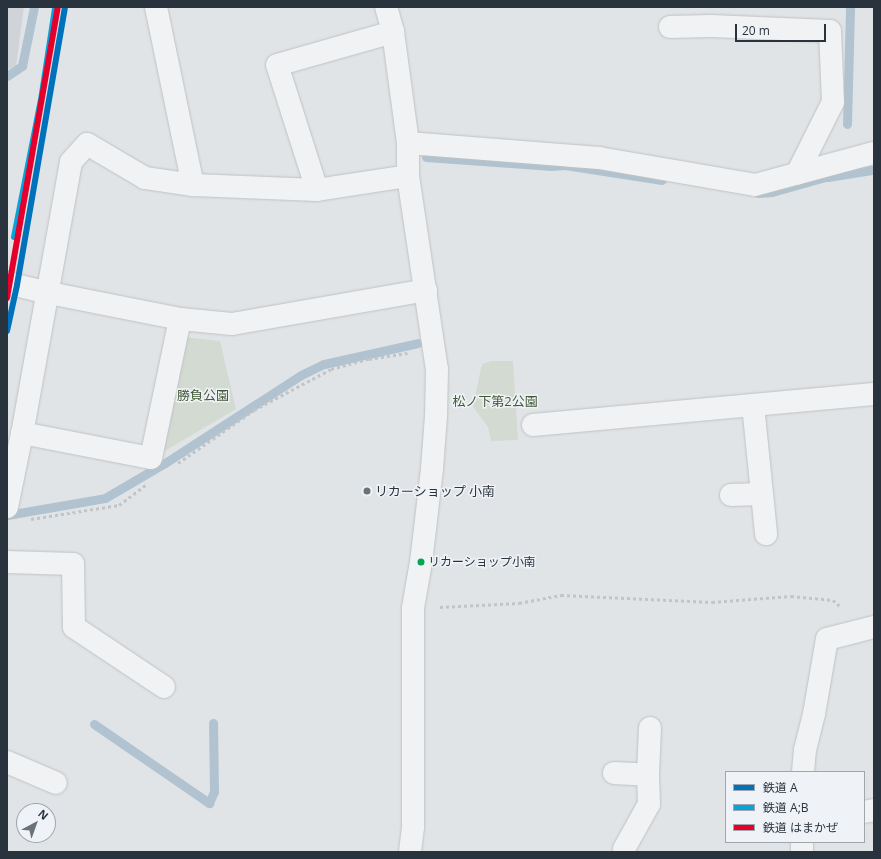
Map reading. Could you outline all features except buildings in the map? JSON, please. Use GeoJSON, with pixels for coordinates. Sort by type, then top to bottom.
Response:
{"type":"FeatureCollection","features":[{"type":"Feature","properties":{"kind":"street"},"geometry":{"type":"LineString","coordinates":[[156,7],[193,185]]}},
{"type":"Feature","properties":{"kind":"street"},"geometry":{"type":"LineString","coordinates":[[386,7],[394,32],[408,143],[408,176],[437,369],[436,416],[432,469],[421,562],[413,608],[413,827],[410,852]]}},
{"type":"Feature","properties":{"kind":"street"},"geometry":{"type":"LineString","coordinates":[[670,26],[711,17],[830,31],[833,102],[797,174]]}},
{"type":"Feature","properties":{"kind":"street"},"geometry":{"type":"LineString","coordinates":[[317,190],[277,65],[394,32]]}},
{"type":"Feature","properties":{"kind":"street"},"geometry":{"type":"LineString","coordinates":[[408,143],[599,158],[754,185],[874,153]]}},
{"type":"Feature","properties":{"kind":"street"},"geometry":{"type":"LineString","coordinates":[[7,507],[49,293],[71,162],[87,144],[146,178],[193,185],[317,190],[408,176]]}},
{"type":"Feature","properties":{"kind":"street"},"geometry":{"type":"LineString","coordinates":[[7,283],[49,293],[180,319],[232,324],[426,290]]}},
{"type":"Feature","properties":{"kind":"street"},"geometry":{"type":"LineString","coordinates":[[22,433],[150,458],[180,319]]}},
{"type":"Feature","properties":{"kind":"street"},"geometry":{"type":"LineString","coordinates":[[533,425],[874,394]]}},
{"type":"Feature","properties":{"kind":"street"},"geometry":{"type":"LineString","coordinates":[[753,405],[766,534]]}},
{"type":"Feature","properties":{"kind":"street"},"geometry":{"type":"LineString","coordinates":[[731,495],[762,494]]}},
{"type":"Feature","properties":{"kind":"street"},"geometry":{"type":"LineString","coordinates":[[7,562],[73,564],[74,627],[164,687]]}},
{"type":"Feature","properties":{"kind":"street"},"geometry":{"type":"LineString","coordinates":[[803,771],[805,750],[814,714],[827,639],[868,629]]}},
{"type":"Feature","properties":{"kind":"street"},"geometry":{"type":"LineString","coordinates":[[624,852],[624,849],[649,804],[648,775],[650,728]]}},
{"type":"Feature","properties":{"kind":"street"},"geometry":{"type":"LineString","coordinates":[[7,762],[56,783]]}},
{"type":"Feature","properties":{"kind":"street"},"geometry":{"type":"LineString","coordinates":[[614,773],[648,775]]}},
{"type":"Feature","properties":{"kind":"path"},"geometry":{"type":"LineString","coordinates":[[176,464],[254,410],[331,369],[369,359],[434,349]]}},
{"type":"Feature","properties":{"kind":"path"},"geometry":{"type":"LineString","coordinates":[[29,520],[118,505],[151,482]]}},
{"type":"Feature","properties":{"kind":"path"},"geometry":{"type":"LineString","coordinates":[[413,608],[519,603],[561,595],[712,602],[791,596],[833,600],[868,629]]}},
{"type":"Feature","properties":{"kind":"shaded area"},"geometry":{"type":"Polygon","coordinates":[[[7,7],[24,7],[16,66],[7,70],[7,7]]]}},
{"type":"Feature","properties":{"kind":"green space","name":"勝負公園"},"geometry":{"type":"Polygon","coordinates":[[[183,337],[220,341],[236,409],[163,452],[183,337]]]}},
{"type":"Feature","properties":{"kind":"green space","name":"松ノ下第2公園"},"geometry":{"type":"Polygon","coordinates":[[[491,361],[513,361],[518,440],[491,441],[488,427],[473,407],[481,368],[483,364],[491,361]]]}},
{"type":"Feature","properties":{"kind":"waterway"},"geometry":{"type":"LineString","coordinates":[[7,76],[22,66],[34,7]]}},
{"type":"Feature","properties":{"kind":"waterway"},"geometry":{"type":"LineString","coordinates":[[847,124],[850,7]]}},
{"type":"Feature","properties":{"kind":"waterway"},"geometry":{"type":"LineString","coordinates":[[426,157],[551,166],[565,165],[662,180]]}},
{"type":"Feature","properties":{"kind":"waterway"},"geometry":{"type":"LineString","coordinates":[[828,177],[871,170]]}},
{"type":"Feature","properties":{"kind":"waterway"},"geometry":{"type":"LineString","coordinates":[[758,193],[772,192],[832,175]]}},
{"type":"Feature","properties":{"kind":"waterway"},"geometry":{"type":"LineString","coordinates":[[7,515],[105,498],[165,463],[301,375],[324,364],[418,343]]}},
{"type":"Feature","properties":{"kind":"waterway"},"geometry":{"type":"LineString","coordinates":[[94,724],[209,803],[214,792],[213,723]]}},
{"type":"Feature","properties":{"kind":"rail line","name":"はまかぜ"},"geometry":{"type":"LineString","coordinates":[[7,298],[58,7]]}},
{"type":"Feature","properties":{"kind":"rail line","name":"A"},"geometry":{"type":"LineString","coordinates":[[7,331],[17,285],[65,7]]}},
{"type":"Feature","properties":{"kind":"rail line","name":"A;B"},"geometry":{"type":"LineString","coordinates":[[14,237],[41,100],[55,8]]}},
{"type":"Feature","properties":{"kind":"place","name":"リカーショップ 小南"},"geometry":{"type":"Point","coordinates":[367,491]}},
{"type":"Feature","properties":{"kind":"place","name":"リカーショップ小南"},"geometry":{"type":"Point","coordinates":[421,562]}}]}
